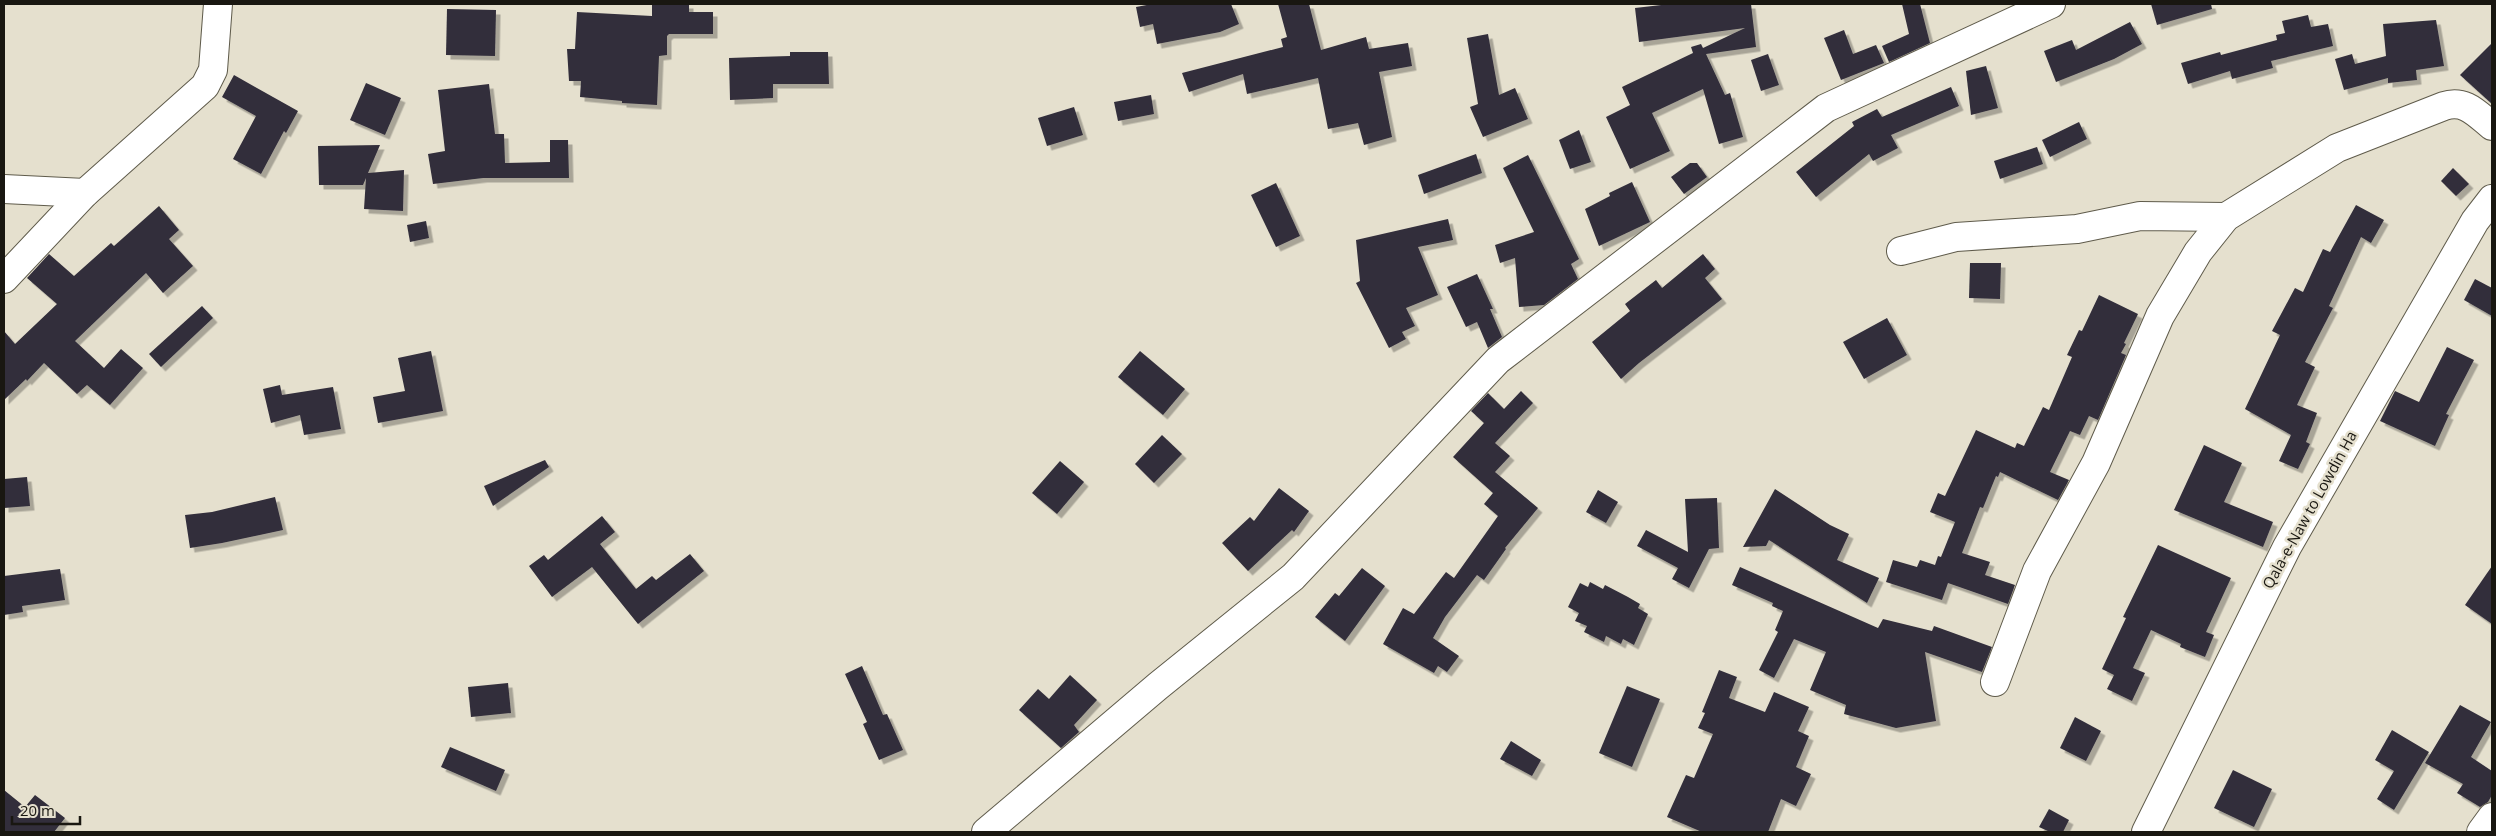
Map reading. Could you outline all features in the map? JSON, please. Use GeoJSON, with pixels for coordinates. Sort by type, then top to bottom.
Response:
{"type":"FeatureCollection","features":[{"type":"Feature","properties":{"kind":"street"},"geometry":{"type":"LineString","coordinates":[[4,279],[85,193],[205,86],[213,70],[218,4]]}},
{"type":"Feature","properties":{"kind":"street"},"geometry":{"type":"LineString","coordinates":[[986,832],[1158,686],[1293,577],[1506,354],[1826,108],[2051,4]]}},
{"type":"Feature","properties":{"kind":"street"},"geometry":{"type":"LineString","coordinates":[[1995,682],[2036,571],[2096,464],[2160,316],[2198,252],[2226,217],[2337,148],[2455,102],[2467,106],[2492,126]]}},
{"type":"Feature","properties":{"kind":"street"},"geometry":{"type":"LineString","coordinates":[[4,189],[85,193]]}},
{"type":"Feature","properties":{"kind":"street","name":"Qala-e-Naw to Lowdin Ha"},"geometry":{"type":"LineString","coordinates":[[2146,832],[2287,547],[2465,237],[2492,199]]}},
{"type":"Feature","properties":{"kind":"street"},"geometry":{"type":"LineString","coordinates":[[1902,250],[1956,237],[2076,229],[2140,216],[2226,217]]}},
{"type":"Feature","properties":{"kind":"street"},"geometry":{"type":"LineString","coordinates":[[2481,832],[2492,817]]}},
{"type":"Feature","properties":{"kind":"building"},"geometry":{"type":"Polygon","coordinates":[[[652,4],[689,4],[689,12],[713,12],[713,34],[669,34],[667,36],[667,55],[659,56],[657,105],[622,103],[622,101],[580,97],[581,81],[569,81],[567,49],[575,49],[577,12],[652,16],[652,4]]]}},
{"type":"Feature","properties":{"kind":"building"},"geometry":{"type":"Polygon","coordinates":[[[1152,4],[1231,4],[1239,24],[1220,32],[1157,44],[1153,24],[1140,27],[1136,7],[1152,4]]]}},
{"type":"Feature","properties":{"kind":"building"},"geometry":{"type":"Polygon","coordinates":[[[1278,4],[1309,4],[1321,50],[1366,37],[1369,49],[1408,43],[1412,66],[1379,72],[1392,137],[1364,145],[1358,123],[1328,129],[1318,78],[1247,94],[1243,74],[1189,92],[1182,73],[1283,47],[1281,39],[1287,37],[1278,4]]]}},
{"type":"Feature","properties":{"kind":"building"},"geometry":{"type":"Polygon","coordinates":[[[1670,4],[1751,4],[1756,47],[1706,54],[1725,95],[1730,93],[1743,137],[1719,144],[1703,89],[1652,113],[1670,151],[1630,169],[1606,117],[1630,105],[1622,87],[1693,53],[1691,47],[1701,44],[1703,48],[1745,28],[1639,42],[1635,8],[1670,4]]]}},
{"type":"Feature","properties":{"kind":"building"},"geometry":{"type":"Polygon","coordinates":[[[1902,4],[1920,4],[1930,43],[1889,62],[1882,46],[1909,34],[1902,4]]]}},
{"type":"Feature","properties":{"kind":"building"},"geometry":{"type":"Polygon","coordinates":[[[2151,4],[2211,4],[2212,9],[2157,25],[2151,4]]]}},
{"type":"Feature","properties":{"kind":"building"},"geometry":{"type":"Polygon","coordinates":[[[447,9],[496,10],[495,56],[446,55],[447,9]]]}},
{"type":"Feature","properties":{"kind":"building"},"geometry":{"type":"Polygon","coordinates":[[[2308,15],[2311,27],[2328,24],[2333,46],[2271,61],[2273,68],[2232,79],[2230,71],[2188,84],[2181,63],[2220,52],[2221,55],[2277,40],[2276,35],[2285,33],[2282,21],[2308,15]]]}},
{"type":"Feature","properties":{"kind":"building"},"geometry":{"type":"Polygon","coordinates":[[[2436,20],[2444,66],[2416,70],[2417,80],[2388,83],[2388,78],[2344,90],[2335,59],[2352,54],[2355,64],[2386,56],[2383,24],[2436,20]]]}},
{"type":"Feature","properties":{"kind":"building"},"geometry":{"type":"Polygon","coordinates":[[[2130,22],[2142,44],[2114,59],[2056,82],[2044,51],[2072,40],[2076,50],[2130,22]]]}},
{"type":"Feature","properties":{"kind":"building"},"geometry":{"type":"Polygon","coordinates":[[[1844,30],[1853,54],[1876,45],[1884,63],[1841,80],[1824,38],[1844,30]]]}},
{"type":"Feature","properties":{"kind":"building"},"geometry":{"type":"Polygon","coordinates":[[[1488,34],[1499,95],[1515,88],[1528,119],[1483,137],[1470,107],[1478,104],[1467,38],[1488,34]]]}},
{"type":"Feature","properties":{"kind":"building"},"geometry":{"type":"Polygon","coordinates":[[[2492,43],[2492,104],[2460,75],[2492,43]]]}},
{"type":"Feature","properties":{"kind":"building"},"geometry":{"type":"Polygon","coordinates":[[[790,52],[828,52],[829,84],[773,84],[773,98],[730,100],[729,58],[790,56],[790,52]]]}},
{"type":"Feature","properties":{"kind":"building"},"geometry":{"type":"Polygon","coordinates":[[[1768,54],[1779,85],[1761,91],[1751,60],[1768,54]]]}},
{"type":"Feature","properties":{"kind":"building"},"geometry":{"type":"Polygon","coordinates":[[[1986,66],[1998,108],[1971,115],[1966,71],[1986,66]]]}},
{"type":"Feature","properties":{"kind":"building"},"geometry":{"type":"Polygon","coordinates":[[[234,75],[298,111],[286,133],[284,131],[261,174],[233,159],[256,116],[222,97],[234,75]]]}},
{"type":"Feature","properties":{"kind":"building"},"geometry":{"type":"Polygon","coordinates":[[[366,83],[401,98],[385,135],[350,120],[366,83]]]}},
{"type":"Feature","properties":{"kind":"building"},"geometry":{"type":"Polygon","coordinates":[[[489,84],[495,134],[504,134],[505,163],[550,162],[550,140],[568,140],[569,178],[483,178],[433,184],[428,154],[445,151],[438,90],[489,84]]]}},
{"type":"Feature","properties":{"kind":"building"},"geometry":{"type":"Polygon","coordinates":[[[1951,87],[1959,106],[1891,135],[1898,148],[1873,161],[1869,154],[1816,197],[1796,172],[1854,126],[1852,122],[1877,109],[1882,117],[1951,87]]]}},
{"type":"Feature","properties":{"kind":"building"},"geometry":{"type":"Polygon","coordinates":[[[1151,95],[1154,114],[1118,121],[1114,102],[1151,95]]]}},
{"type":"Feature","properties":{"kind":"building"},"geometry":{"type":"Polygon","coordinates":[[[1074,107],[1083,135],[1047,146],[1038,118],[1074,107]]]}},
{"type":"Feature","properties":{"kind":"building"},"geometry":{"type":"Polygon","coordinates":[[[2079,122],[2087,139],[2050,157],[2042,140],[2079,122]]]}},
{"type":"Feature","properties":{"kind":"building"},"geometry":{"type":"Polygon","coordinates":[[[1579,130],[1591,162],[1570,169],[1559,140],[1579,130]]]}},
{"type":"Feature","properties":{"kind":"building"},"geometry":{"type":"Polygon","coordinates":[[[380,145],[368,173],[404,170],[403,211],[364,209],[366,178],[363,185],[319,185],[318,146],[380,145]]]}},
{"type":"Feature","properties":{"kind":"building"},"geometry":{"type":"Polygon","coordinates":[[[2037,147],[2043,164],[2000,179],[1994,161],[2037,147]]]}},
{"type":"Feature","properties":{"kind":"building"},"geometry":{"type":"Polygon","coordinates":[[[1476,154],[1482,173],[1424,194],[1418,175],[1476,154]]]}},
{"type":"Feature","properties":{"kind":"building"},"geometry":{"type":"Polygon","coordinates":[[[1528,155],[1579,259],[1571,264],[1578,279],[1544,305],[1519,307],[1515,258],[1500,263],[1495,245],[1534,232],[1503,168],[1528,155]]]}},
{"type":"Feature","properties":{"kind":"building"},"geometry":{"type":"Polygon","coordinates":[[[1690,163],[1697,163],[1707,177],[1684,194],[1671,177],[1690,163]]]}},
{"type":"Feature","properties":{"kind":"building"},"geometry":{"type":"Polygon","coordinates":[[[2453,168],[2469,184],[2456,196],[2441,181],[2453,168]]]}},
{"type":"Feature","properties":{"kind":"building"},"geometry":{"type":"Polygon","coordinates":[[[1632,182],[1650,222],[1599,246],[1585,209],[1610,196],[1609,193],[1632,182]]]}},
{"type":"Feature","properties":{"kind":"building"},"geometry":{"type":"Polygon","coordinates":[[[1276,183],[1300,236],[1276,247],[1251,195],[1276,183]]]}},
{"type":"Feature","properties":{"kind":"building"},"geometry":{"type":"Polygon","coordinates":[[[2356,205],[2384,220],[2371,243],[2361,237],[2329,306],[2333,308],[2305,362],[2315,367],[2297,405],[2317,413],[2306,442],[2310,444],[2298,469],[2279,461],[2291,435],[2245,409],[2280,335],[2272,331],[2295,288],[2303,292],[2323,249],[2330,252],[2356,205]]]}},
{"type":"Feature","properties":{"kind":"building"},"geometry":{"type":"Polygon","coordinates":[[[159,206],[179,230],[169,239],[193,266],[163,293],[146,273],[75,341],[104,368],[121,349],[143,368],[110,405],[87,385],[77,394],[44,363],[27,381],[26,379],[4,400],[4,331],[15,344],[57,304],[27,278],[49,254],[74,276],[111,243],[114,246],[159,206]]]}},
{"type":"Feature","properties":{"kind":"building"},"geometry":{"type":"Polygon","coordinates":[[[1448,219],[1453,240],[1418,247],[1438,295],[1406,308],[1415,326],[1402,332],[1406,339],[1389,348],[1356,283],[1360,281],[1356,240],[1448,219]]]}},
{"type":"Feature","properties":{"kind":"building"},"geometry":{"type":"Polygon","coordinates":[[[426,221],[429,238],[410,242],[407,225],[426,221]]]}},
{"type":"Feature","properties":{"kind":"building"},"geometry":{"type":"Polygon","coordinates":[[[1703,254],[1715,269],[1705,278],[1722,299],[1621,379],[1592,342],[1630,311],[1625,304],[1656,280],[1662,288],[1703,254]]]}},
{"type":"Feature","properties":{"kind":"building"},"geometry":{"type":"Polygon","coordinates":[[[1970,263],[2001,263],[2000,299],[1969,298],[1970,263]]]}},
{"type":"Feature","properties":{"kind":"building"},"geometry":{"type":"Polygon","coordinates":[[[1477,274],[1493,309],[1490,309],[1502,337],[1488,348],[1477,322],[1466,327],[1447,287],[1477,274]]]}},
{"type":"Feature","properties":{"kind":"building"},"geometry":{"type":"Polygon","coordinates":[[[2475,279],[2492,288],[2492,316],[2464,300],[2475,279]]]}},
{"type":"Feature","properties":{"kind":"building"},"geometry":{"type":"Polygon","coordinates":[[[2099,295],[2138,314],[2121,353],[2126,355],[2098,420],[2089,416],[2080,435],[2070,431],[2050,472],[2069,480],[2058,500],[2000,472],[1998,477],[1996,476],[1983,508],[1980,507],[1962,553],[1990,562],[1985,575],[2015,585],[2008,604],[1948,583],[1942,600],[1886,582],[1893,560],[1917,567],[1920,560],[1935,565],[1938,556],[1941,557],[1955,522],[1930,512],[1938,493],[1945,496],[1976,430],[2015,448],[2017,443],[2024,446],[2043,407],[2049,410],[2072,357],[2067,355],[2079,330],[2082,331],[2099,295]]]}},
{"type":"Feature","properties":{"kind":"building"},"geometry":{"type":"Polygon","coordinates":[[[202,306],[213,318],[161,367],[149,354],[202,306]]]}},
{"type":"Feature","properties":{"kind":"building"},"geometry":{"type":"Polygon","coordinates":[[[1887,318],[1907,355],[1864,379],[1843,342],[1887,318]]]}},
{"type":"Feature","properties":{"kind":"building"},"geometry":{"type":"Polygon","coordinates":[[[2447,347],[2474,360],[2446,414],[2449,415],[2435,446],[2380,421],[2395,391],[2419,402],[2447,347]]]}},
{"type":"Feature","properties":{"kind":"building"},"geometry":{"type":"Polygon","coordinates":[[[431,351],[443,411],[378,423],[373,397],[405,391],[398,358],[431,351]]]}},
{"type":"Feature","properties":{"kind":"building"},"geometry":{"type":"Polygon","coordinates":[[[1140,351],[1185,389],[1163,415],[1118,377],[1140,351]]]}},
{"type":"Feature","properties":{"kind":"building"},"geometry":{"type":"Polygon","coordinates":[[[280,385],[282,395],[333,387],[341,429],[304,435],[300,415],[271,423],[263,389],[280,385]]]}},
{"type":"Feature","properties":{"kind":"building"},"geometry":{"type":"Polygon","coordinates":[[[1521,391],[1533,403],[1495,443],[1510,456],[1495,472],[1538,508],[1505,548],[1484,580],[1477,575],[1445,617],[1433,638],[1459,656],[1447,672],[1438,666],[1434,673],[1383,644],[1403,608],[1414,614],[1446,572],[1454,578],[1498,516],[1484,504],[1493,493],[1453,457],[1484,423],[1471,411],[1488,393],[1504,409],[1521,391]]]}},
{"type":"Feature","properties":{"kind":"building"},"geometry":{"type":"Polygon","coordinates":[[[1162,435],[1182,454],[1154,483],[1135,464],[1162,435]]]}},
{"type":"Feature","properties":{"kind":"building"},"geometry":{"type":"Polygon","coordinates":[[[2204,445],[2242,463],[2224,502],[2273,522],[2263,547],[2174,510],[2204,445]]]}},
{"type":"Feature","properties":{"kind":"building"},"geometry":{"type":"Polygon","coordinates":[[[545,460],[549,467],[493,506],[484,486],[545,460]]]}},
{"type":"Feature","properties":{"kind":"building"},"geometry":{"type":"Polygon","coordinates":[[[1060,461],[1084,482],[1057,514],[1032,493],[1060,461]]]}},
{"type":"Feature","properties":{"kind":"building"},"geometry":{"type":"Polygon","coordinates":[[[27,477],[30,506],[4,508],[4,479],[27,477]]]}},
{"type":"Feature","properties":{"kind":"building"},"geometry":{"type":"Polygon","coordinates":[[[1279,488],[1309,511],[1294,532],[1292,530],[1248,571],[1222,543],[1250,517],[1254,521],[1279,488]]]}},
{"type":"Feature","properties":{"kind":"building"},"geometry":{"type":"Polygon","coordinates":[[[1775,489],[1830,525],[1849,534],[1837,560],[1879,578],[1867,603],[1769,540],[1766,546],[1743,547],[1775,489]]]}},
{"type":"Feature","properties":{"kind":"building"},"geometry":{"type":"Polygon","coordinates":[[[1598,490],[1618,502],[1606,523],[1586,512],[1598,490]]]}},
{"type":"Feature","properties":{"kind":"building"},"geometry":{"type":"Polygon","coordinates":[[[275,497],[283,530],[190,548],[185,515],[212,512],[275,497]]]}},
{"type":"Feature","properties":{"kind":"building"},"geometry":{"type":"Polygon","coordinates":[[[1717,498],[1719,548],[1709,549],[1689,588],[1672,579],[1678,568],[1637,546],[1646,530],[1688,552],[1685,499],[1717,498]]]}},
{"type":"Feature","properties":{"kind":"building"},"geometry":{"type":"Polygon","coordinates":[[[602,516],[615,532],[600,544],[636,589],[652,576],[656,580],[690,554],[704,571],[638,624],[592,567],[552,597],[529,566],[544,555],[548,560],[602,516]]]}},
{"type":"Feature","properties":{"kind":"building"},"geometry":{"type":"Polygon","coordinates":[[[2158,545],[2231,578],[2206,632],[2214,635],[2205,657],[2180,647],[2181,644],[2151,630],[2133,668],[2145,673],[2132,701],[2107,689],[2114,675],[2102,669],[2126,618],[2123,617],[2158,545]]]}},
{"type":"Feature","properties":{"kind":"building"},"geometry":{"type":"Polygon","coordinates":[[[2492,566],[2492,624],[2465,605],[2492,566]]]}},
{"type":"Feature","properties":{"kind":"building"},"geometry":{"type":"Polygon","coordinates":[[[1740,567],[1878,628],[1883,619],[1932,631],[1934,626],[1992,647],[1982,672],[1925,652],[1936,721],[1896,728],[1844,714],[1846,705],[1810,690],[1826,652],[1794,639],[1774,678],[1759,670],[1778,632],[1775,630],[1783,611],[1772,606],[1773,603],[1732,585],[1740,567]]]}},
{"type":"Feature","properties":{"kind":"building"},"geometry":{"type":"Polygon","coordinates":[[[1362,568],[1385,586],[1345,641],[1315,617],[1335,593],[1339,596],[1362,568]]]}},
{"type":"Feature","properties":{"kind":"building"},"geometry":{"type":"Polygon","coordinates":[[[60,569],[65,600],[22,606],[23,612],[4,615],[4,576],[60,569]]]}},
{"type":"Feature","properties":{"kind":"building"},"geometry":{"type":"Polygon","coordinates":[[[1590,582],[1603,589],[1605,585],[1628,597],[1640,604],[1638,608],[1648,614],[1634,645],[1623,639],[1621,644],[1606,636],[1604,642],[1584,632],[1587,626],[1575,621],[1579,613],[1568,607],[1580,583],[1588,587],[1590,582]]]}},
{"type":"Feature","properties":{"kind":"building"},"geometry":{"type":"Polygon","coordinates":[[[862,666],[883,715],[887,714],[903,750],[879,760],[863,724],[867,722],[845,674],[862,666]]]}},
{"type":"Feature","properties":{"kind":"building"},"geometry":{"type":"Polygon","coordinates":[[[1719,670],[1737,677],[1729,698],[1765,712],[1774,692],[1809,707],[1798,731],[1809,736],[1796,767],[1811,774],[1796,806],[1781,799],[1768,832],[1702,832],[1667,817],[1686,775],[1694,778],[1713,734],[1698,728],[1705,713],[1702,712],[1719,670]]]}},
{"type":"Feature","properties":{"kind":"building"},"geometry":{"type":"Polygon","coordinates":[[[1070,675],[1097,700],[1074,725],[1079,732],[1061,748],[1019,710],[1038,689],[1049,699],[1070,675]]]}},
{"type":"Feature","properties":{"kind":"building"},"geometry":{"type":"Polygon","coordinates":[[[508,683],[511,713],[471,717],[468,687],[508,683]]]}},
{"type":"Feature","properties":{"kind":"building"},"geometry":{"type":"Polygon","coordinates":[[[1627,686],[1660,699],[1632,767],[1599,753],[1627,686]]]}},
{"type":"Feature","properties":{"kind":"building"},"geometry":{"type":"Polygon","coordinates":[[[2460,705],[2491,722],[2471,757],[2492,771],[2492,795],[2488,802],[2480,807],[2457,793],[2463,784],[2425,763],[2460,705]]]}},
{"type":"Feature","properties":{"kind":"building"},"geometry":{"type":"Polygon","coordinates":[[[2075,717],[2101,731],[2086,761],[2060,748],[2075,717]]]}},
{"type":"Feature","properties":{"kind":"building"},"geometry":{"type":"Polygon","coordinates":[[[2392,730],[2429,752],[2394,810],[2377,799],[2394,771],[2375,760],[2392,730]]]}},
{"type":"Feature","properties":{"kind":"building"},"geometry":{"type":"Polygon","coordinates":[[[1511,741],[1541,760],[1532,776],[1500,759],[1511,741]]]}},
{"type":"Feature","properties":{"kind":"building"},"geometry":{"type":"Polygon","coordinates":[[[450,747],[505,770],[496,791],[441,767],[450,747]]]}},
{"type":"Feature","properties":{"kind":"building"},"geometry":{"type":"Polygon","coordinates":[[[2233,770],[2272,789],[2254,827],[2214,808],[2233,770]]]}},
{"type":"Feature","properties":{"kind":"building"},"geometry":{"type":"Polygon","coordinates":[[[4,790],[25,807],[35,795],[65,818],[54,832],[4,832],[4,790]]]}},
{"type":"Feature","properties":{"kind":"building"},"geometry":{"type":"Polygon","coordinates":[[[2049,809],[2069,820],[2063,832],[2050,832],[2039,827],[2049,809]]]}}]}
